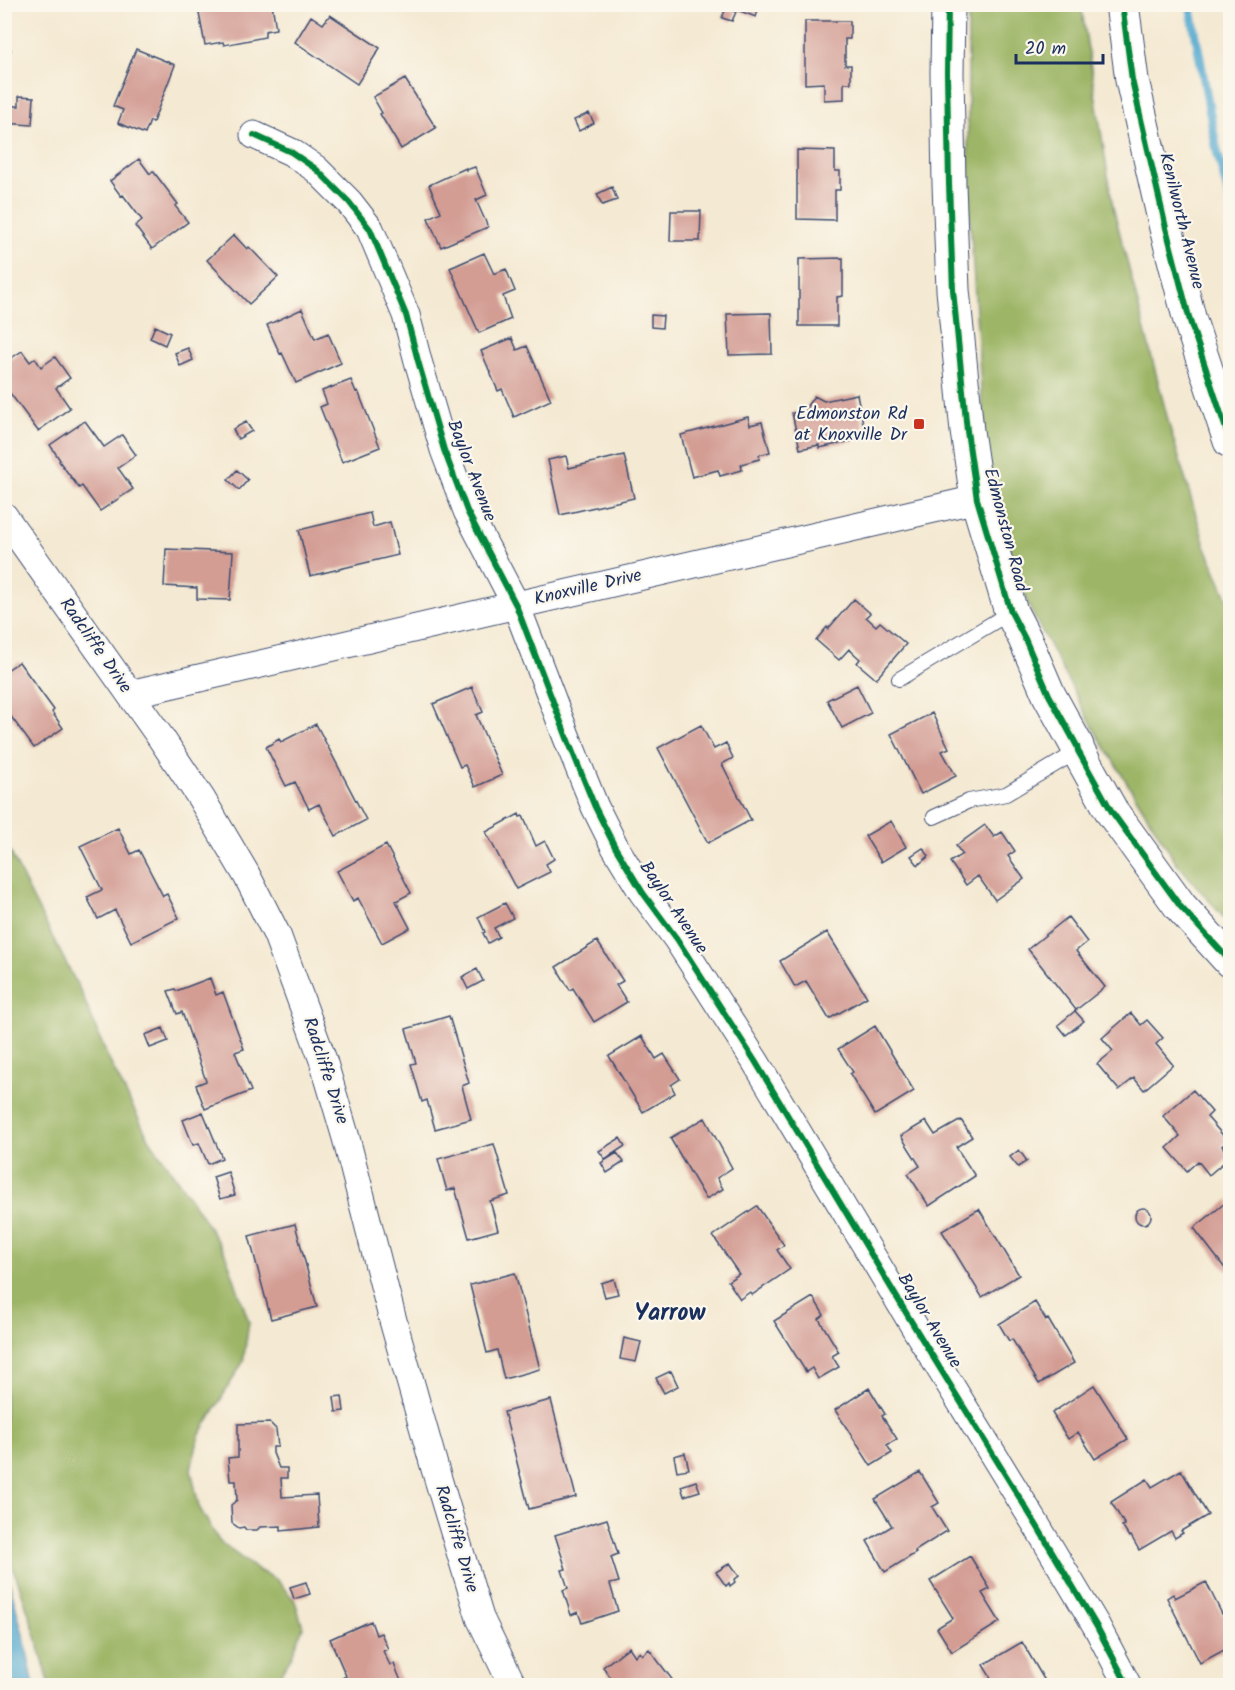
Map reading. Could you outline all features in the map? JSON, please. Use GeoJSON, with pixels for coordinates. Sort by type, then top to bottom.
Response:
{"type":"FeatureCollection","features":[{"type":"Feature","properties":{"kind":"street","name":"Edmonston Road"},"geometry":{"type":"LineString","coordinates":[[948,4],[948,151],[953,290],[966,431],[977,499],[1011,612],[1049,695],[1078,751],[1112,812],[1180,906],[1230,962]]}},
{"type":"Feature","properties":{"kind":"street","name":"Kenilworth Avenue"},"geometry":{"type":"LineString","coordinates":[[1122,4],[1132,80],[1169,238],[1190,321],[1230,441]]}},
{"type":"Feature","properties":{"kind":"street","name":"Baylor Avenue"},"geometry":{"type":"LineString","coordinates":[[254,135],[291,152],[316,169],[349,202],[370,230],[406,315],[417,361],[444,450],[467,512],[516,605],[595,807],[615,847],[643,893],[677,939],[754,1061],[1037,1526],[1097,1627],[1128,1686]]}},
{"type":"Feature","properties":{"kind":"street","name":"Knoxville Drive"},"geometry":{"type":"LineString","coordinates":[[130,694],[977,499]]}},
{"type":"Feature","properties":{"kind":"street","name":"Radcliffe Drive"},"geometry":{"type":"LineString","coordinates":[[4,516],[201,798],[246,874],[277,936],[323,1060],[346,1138],[395,1328],[480,1618],[513,1686]]}},
{"type":"Feature","properties":{"kind":"lane"},"geometry":{"type":"LineString","coordinates":[[899,679],[1011,612]]}},
{"type":"Feature","properties":{"kind":"lane"},"geometry":{"type":"LineString","coordinates":[[934,817],[969,801],[1006,794],[1078,751]]}},
{"type":"Feature","properties":{"kind":"green space"},"geometry":{"type":"Polygon","coordinates":[[[968,5],[1081,5],[1113,207],[1170,428],[1205,545],[1230,605],[1230,925],[1176,862],[1095,731],[1030,609],[998,517],[984,436],[968,189],[968,5]]]}},
{"type":"Feature","properties":{"kind":"green space"},"geometry":{"type":"Polygon","coordinates":[[[4,839],[81,992],[108,1058],[148,1137],[226,1255],[249,1322],[243,1362],[199,1436],[191,1469],[199,1507],[219,1541],[256,1569],[277,1580],[295,1601],[303,1627],[292,1656],[273,1685],[49,1685],[29,1615],[5,1546],[4,839]]]}},
{"type":"Feature","properties":{"kind":"water"},"geometry":{"type":"Polygon","coordinates":[[[5,1566],[25,1642],[34,1685],[5,1685],[5,1566]]]}},
{"type":"Feature","properties":{"kind":"building"},"geometry":{"type":"Polygon","coordinates":[[[221,4],[272,4],[276,29],[265,31],[265,37],[224,45],[223,42],[205,45],[198,8],[221,4]]]}},
{"type":"Feature","properties":{"kind":"building"},"geometry":{"type":"Polygon","coordinates":[[[721,4],[760,4],[756,17],[721,4]]]}},
{"type":"Feature","properties":{"kind":"building"},"geometry":{"type":"Polygon","coordinates":[[[726,8],[736,12],[732,21],[722,18],[726,8]]]}},
{"type":"Feature","properties":{"kind":"building"},"geometry":{"type":"Polygon","coordinates":[[[330,15],[380,48],[357,84],[295,42],[311,16],[323,24],[330,15]]]}},
{"type":"Feature","properties":{"kind":"building"},"geometry":{"type":"Polygon","coordinates":[[[805,21],[850,21],[850,39],[845,39],[845,65],[851,65],[851,83],[844,83],[844,99],[824,100],[824,83],[805,84],[805,21]]]}},
{"type":"Feature","properties":{"kind":"building"},"geometry":{"type":"Polygon","coordinates":[[[4,34],[11,50],[4,53],[4,34]]]}},
{"type":"Feature","properties":{"kind":"building"},"geometry":{"type":"Polygon","coordinates":[[[136,49],[175,65],[153,122],[150,121],[145,134],[118,123],[123,110],[113,106],[136,49]]]}},
{"type":"Feature","properties":{"kind":"building"},"geometry":{"type":"Polygon","coordinates":[[[405,79],[436,128],[401,149],[380,114],[382,113],[373,97],[405,79]]]}},
{"type":"Feature","properties":{"kind":"building"},"geometry":{"type":"Polygon","coordinates":[[[19,96],[34,97],[32,125],[4,123],[6,106],[19,106],[19,96]]]}},
{"type":"Feature","properties":{"kind":"building"},"geometry":{"type":"Polygon","coordinates":[[[589,113],[594,123],[579,131],[574,120],[589,113]]]}},
{"type":"Feature","properties":{"kind":"building"},"geometry":{"type":"Polygon","coordinates":[[[797,150],[835,151],[835,171],[840,171],[840,190],[835,190],[835,220],[797,219],[797,150]]]}},
{"type":"Feature","properties":{"kind":"building"},"geometry":{"type":"Polygon","coordinates":[[[139,159],[150,174],[153,171],[178,204],[175,206],[188,222],[152,249],[135,226],[142,220],[110,181],[139,159]]]}},
{"type":"Feature","properties":{"kind":"building"},"geometry":{"type":"Polygon","coordinates":[[[475,167],[487,195],[476,200],[488,227],[441,247],[428,218],[441,212],[429,185],[466,168],[466,170],[475,167]]]}},
{"type":"Feature","properties":{"kind":"building"},"geometry":{"type":"Polygon","coordinates":[[[612,187],[617,200],[602,205],[597,194],[612,187]]]}},
{"type":"Feature","properties":{"kind":"building"},"geometry":{"type":"Polygon","coordinates":[[[671,211],[701,211],[700,241],[670,241],[671,211]]]}},
{"type":"Feature","properties":{"kind":"building"},"geometry":{"type":"Polygon","coordinates":[[[234,235],[278,277],[249,304],[207,260],[234,235]]]}},
{"type":"Feature","properties":{"kind":"building"},"geometry":{"type":"Polygon","coordinates":[[[484,253],[494,274],[506,269],[515,291],[503,296],[511,319],[479,333],[450,268],[484,253]]]}},
{"type":"Feature","properties":{"kind":"building"},"geometry":{"type":"Polygon","coordinates":[[[843,258],[843,296],[837,297],[837,326],[799,326],[799,259],[843,258]]]}},
{"type":"Feature","properties":{"kind":"building"},"geometry":{"type":"Polygon","coordinates":[[[302,309],[315,339],[328,333],[341,363],[296,383],[267,325],[302,309]]]}},
{"type":"Feature","properties":{"kind":"building"},"geometry":{"type":"Polygon","coordinates":[[[771,313],[772,354],[729,355],[727,314],[771,313]]]}},
{"type":"Feature","properties":{"kind":"building"},"geometry":{"type":"Polygon","coordinates":[[[651,315],[663,316],[662,328],[651,327],[651,315]]]}},
{"type":"Feature","properties":{"kind":"building"},"geometry":{"type":"Polygon","coordinates":[[[155,326],[170,333],[165,345],[150,338],[155,326]]]}},
{"type":"Feature","properties":{"kind":"building"},"geometry":{"type":"Polygon","coordinates":[[[512,338],[517,350],[527,346],[551,400],[514,417],[502,389],[498,391],[481,351],[512,338]]]}},
{"type":"Feature","properties":{"kind":"building"},"geometry":{"type":"Polygon","coordinates":[[[188,348],[193,360],[180,366],[175,353],[188,348]]]}},
{"type":"Feature","properties":{"kind":"building"},"geometry":{"type":"Polygon","coordinates":[[[22,351],[30,362],[35,358],[41,367],[55,357],[70,378],[56,388],[70,408],[38,431],[4,385],[4,363],[22,351]]]}},
{"type":"Feature","properties":{"kind":"building"},"geometry":{"type":"Polygon","coordinates":[[[351,380],[356,392],[358,391],[380,447],[342,462],[320,407],[327,404],[322,391],[351,380]]]}},
{"type":"Feature","properties":{"kind":"building"},"geometry":{"type":"Polygon","coordinates":[[[857,394],[866,438],[819,448],[819,445],[800,449],[792,413],[808,410],[807,406],[814,396],[824,401],[857,394]]]}},
{"type":"Feature","properties":{"kind":"building"},"geometry":{"type":"Polygon","coordinates":[[[748,417],[750,425],[762,422],[770,452],[759,455],[760,459],[741,464],[742,470],[720,476],[718,470],[692,477],[681,435],[748,417]]]}},
{"type":"Feature","properties":{"kind":"building"},"geometry":{"type":"Polygon","coordinates":[[[85,421],[104,447],[122,435],[136,455],[118,468],[133,489],[100,511],[82,486],[79,488],[50,445],[85,421]]]}},
{"type":"Feature","properties":{"kind":"building"},"geometry":{"type":"Polygon","coordinates":[[[246,422],[252,431],[238,439],[233,429],[246,422]]]}},
{"type":"Feature","properties":{"kind":"building"},"geometry":{"type":"Polygon","coordinates":[[[624,455],[634,498],[560,515],[548,460],[566,456],[569,468],[624,455]]]}},
{"type":"Feature","properties":{"kind":"building"},"geometry":{"type":"Polygon","coordinates":[[[237,470],[248,480],[239,490],[228,480],[237,470]]]}},
{"type":"Feature","properties":{"kind":"building"},"geometry":{"type":"Polygon","coordinates":[[[370,513],[373,527],[390,522],[398,555],[310,576],[299,530],[370,513]]]}},
{"type":"Feature","properties":{"kind":"building"},"geometry":{"type":"Polygon","coordinates":[[[166,549],[233,552],[230,600],[197,599],[197,588],[164,586],[166,549]]]}},
{"type":"Feature","properties":{"kind":"building"},"geometry":{"type":"Polygon","coordinates":[[[854,599],[870,613],[866,617],[876,626],[880,622],[906,644],[876,679],[857,663],[860,659],[849,649],[839,660],[816,640],[854,599]]]}},
{"type":"Feature","properties":{"kind":"building"},"geometry":{"type":"Polygon","coordinates":[[[19,662],[54,710],[52,712],[63,728],[34,748],[4,707],[4,672],[19,662]]]}},
{"type":"Feature","properties":{"kind":"building"},"geometry":{"type":"Polygon","coordinates":[[[857,685],[871,713],[842,728],[827,700],[857,685]]]}},
{"type":"Feature","properties":{"kind":"building"},"geometry":{"type":"Polygon","coordinates":[[[472,687],[483,712],[476,715],[502,775],[475,787],[465,765],[460,767],[433,704],[472,687]]]}},
{"type":"Feature","properties":{"kind":"building"},"geometry":{"type":"Polygon","coordinates":[[[932,713],[949,748],[942,751],[956,776],[921,794],[891,734],[932,713]]]}},
{"type":"Feature","properties":{"kind":"building"},"geometry":{"type":"Polygon","coordinates":[[[316,724],[366,820],[336,836],[319,804],[309,809],[295,782],[286,786],[266,747],[279,739],[281,742],[316,724]]]}},
{"type":"Feature","properties":{"kind":"building"},"geometry":{"type":"Polygon","coordinates":[[[701,725],[714,749],[726,743],[733,758],[722,764],[751,820],[708,843],[658,748],[701,725]]]}},
{"type":"Feature","properties":{"kind":"building"},"geometry":{"type":"Polygon","coordinates":[[[519,814],[520,817],[523,816],[536,846],[545,841],[554,859],[546,864],[550,872],[516,889],[486,832],[519,814]]]}},
{"type":"Feature","properties":{"kind":"building"},"geometry":{"type":"Polygon","coordinates":[[[891,821],[906,847],[881,862],[865,836],[891,821]]]}},
{"type":"Feature","properties":{"kind":"building"},"geometry":{"type":"Polygon","coordinates":[[[985,825],[994,837],[1002,832],[1015,851],[1008,856],[1024,879],[995,900],[978,876],[966,885],[950,862],[962,854],[956,846],[985,825]]]}},
{"type":"Feature","properties":{"kind":"building"},"geometry":{"type":"Polygon","coordinates":[[[118,828],[131,854],[139,850],[163,896],[167,894],[179,918],[131,942],[115,910],[98,919],[87,897],[102,890],[80,846],[118,828]]]}},
{"type":"Feature","properties":{"kind":"building"},"geometry":{"type":"Polygon","coordinates":[[[386,845],[411,893],[396,901],[410,928],[382,943],[358,898],[353,901],[337,871],[386,845]]]}},
{"type":"Feature","properties":{"kind":"building"},"geometry":{"type":"Polygon","coordinates":[[[923,848],[929,856],[918,865],[911,856],[923,848]]]}},
{"type":"Feature","properties":{"kind":"building"},"geometry":{"type":"Polygon","coordinates":[[[505,903],[513,918],[494,928],[499,937],[488,943],[478,917],[505,903]]]}},
{"type":"Feature","properties":{"kind":"building"},"geometry":{"type":"Polygon","coordinates":[[[1068,917],[1087,942],[1076,951],[1105,987],[1076,1010],[1028,949],[1068,917]]]}},
{"type":"Feature","properties":{"kind":"building"},"geometry":{"type":"Polygon","coordinates":[[[827,932],[867,997],[829,1019],[806,981],[795,987],[780,961],[827,932]]]}},
{"type":"Feature","properties":{"kind":"building"},"geometry":{"type":"Polygon","coordinates":[[[597,941],[623,981],[616,985],[627,1002],[594,1022],[573,988],[570,990],[556,967],[597,941]]]}},
{"type":"Feature","properties":{"kind":"building"},"geometry":{"type":"Polygon","coordinates":[[[477,969],[483,981],[468,989],[462,977],[477,969]]]}},
{"type":"Feature","properties":{"kind":"building"},"geometry":{"type":"Polygon","coordinates":[[[210,978],[216,995],[223,992],[244,1049],[235,1052],[251,1091],[205,1109],[196,1085],[206,1081],[182,1012],[177,1014],[168,991],[175,989],[176,991],[210,978]]]}},
{"type":"Feature","properties":{"kind":"building"},"geometry":{"type":"Polygon","coordinates":[[[1075,1011],[1084,1021],[1066,1035],[1058,1025],[1075,1011]]]}},
{"type":"Feature","properties":{"kind":"building"},"geometry":{"type":"Polygon","coordinates":[[[1131,1013],[1141,1025],[1147,1020],[1163,1038],[1156,1044],[1173,1065],[1144,1090],[1134,1078],[1119,1090],[1097,1064],[1113,1051],[1102,1038],[1131,1013]]]}},
{"type":"Feature","properties":{"kind":"building"},"geometry":{"type":"Polygon","coordinates":[[[449,1016],[469,1083],[462,1086],[471,1119],[435,1129],[427,1100],[422,1102],[411,1064],[416,1063],[406,1029],[449,1016]]]}},
{"type":"Feature","properties":{"kind":"building"},"geometry":{"type":"Polygon","coordinates":[[[875,1026],[914,1091],[875,1115],[850,1074],[853,1072],[838,1049],[875,1026]]]}},
{"type":"Feature","properties":{"kind":"building"},"geometry":{"type":"Polygon","coordinates":[[[163,1028],[168,1041],[150,1048],[145,1035],[163,1028]]]}},
{"type":"Feature","properties":{"kind":"building"},"geometry":{"type":"Polygon","coordinates":[[[642,1036],[656,1059],[664,1054],[680,1079],[671,1085],[675,1093],[643,1112],[609,1056],[642,1036]]]}},
{"type":"Feature","properties":{"kind":"building"},"geometry":{"type":"Polygon","coordinates":[[[1193,1090],[1212,1112],[1207,1117],[1228,1141],[1222,1146],[1230,1157],[1209,1175],[1198,1161],[1187,1171],[1167,1148],[1180,1136],[1163,1116],[1193,1090]]]}},
{"type":"Feature","properties":{"kind":"building"},"geometry":{"type":"Polygon","coordinates":[[[203,1112],[222,1158],[208,1164],[199,1143],[193,1145],[183,1120],[203,1112]]]}},
{"type":"Feature","properties":{"kind":"building"},"geometry":{"type":"Polygon","coordinates":[[[705,1118],[732,1168],[717,1178],[723,1189],[706,1199],[670,1138],[705,1118]]]}},
{"type":"Feature","properties":{"kind":"building"},"geometry":{"type":"Polygon","coordinates":[[[961,1120],[972,1137],[956,1147],[975,1176],[929,1206],[908,1174],[920,1166],[901,1136],[926,1121],[935,1135],[961,1120]]]}},
{"type":"Feature","properties":{"kind":"building"},"geometry":{"type":"Polygon","coordinates":[[[620,1138],[625,1146],[605,1159],[599,1151],[620,1138]]]}},
{"type":"Feature","properties":{"kind":"building"},"geometry":{"type":"Polygon","coordinates":[[[494,1144],[509,1195],[490,1201],[498,1230],[469,1238],[455,1188],[447,1191],[438,1159],[494,1144]]]}},
{"type":"Feature","properties":{"kind":"building"},"geometry":{"type":"Polygon","coordinates":[[[1019,1150],[1027,1161],[1018,1167],[1010,1157],[1019,1150]]]}},
{"type":"Feature","properties":{"kind":"building"},"geometry":{"type":"Polygon","coordinates":[[[617,1153],[624,1162],[607,1173],[601,1163],[617,1153]]]}},
{"type":"Feature","properties":{"kind":"building"},"geometry":{"type":"Polygon","coordinates":[[[228,1172],[235,1195],[220,1199],[213,1177],[228,1172]]]}},
{"type":"Feature","properties":{"kind":"building"},"geometry":{"type":"Polygon","coordinates":[[[1230,1199],[1230,1269],[1227,1271],[1194,1228],[1230,1199]]]}},
{"type":"Feature","properties":{"kind":"building"},"geometry":{"type":"Polygon","coordinates":[[[757,1206],[784,1245],[777,1250],[790,1269],[752,1295],[750,1292],[740,1299],[728,1281],[739,1274],[713,1236],[757,1206]]]}},
{"type":"Feature","properties":{"kind":"building"},"geometry":{"type":"Polygon","coordinates":[[[1143,1208],[1151,1216],[1143,1224],[1135,1216],[1143,1208]]]}},
{"type":"Feature","properties":{"kind":"building"},"geometry":{"type":"Polygon","coordinates":[[[979,1209],[1019,1275],[982,1297],[942,1231],[979,1209]]]}},
{"type":"Feature","properties":{"kind":"building"},"geometry":{"type":"Polygon","coordinates":[[[295,1224],[317,1307],[271,1319],[249,1236],[295,1224]]]}},
{"type":"Feature","properties":{"kind":"building"},"geometry":{"type":"Polygon","coordinates":[[[515,1273],[540,1369],[504,1379],[497,1350],[487,1353],[470,1285],[515,1273]]]}},
{"type":"Feature","properties":{"kind":"building"},"geometry":{"type":"Polygon","coordinates":[[[614,1279],[618,1294],[605,1297],[601,1283],[614,1279]]]}},
{"type":"Feature","properties":{"kind":"building"},"geometry":{"type":"Polygon","coordinates":[[[813,1297],[824,1315],[819,1319],[839,1352],[832,1356],[839,1367],[818,1379],[812,1368],[806,1372],[774,1321],[813,1297]]]}},
{"type":"Feature","properties":{"kind":"building"},"geometry":{"type":"Polygon","coordinates":[[[1035,1302],[1074,1363],[1039,1384],[1012,1339],[1009,1341],[999,1324],[1035,1302]]]}},
{"type":"Feature","properties":{"kind":"building"},"geometry":{"type":"Polygon","coordinates":[[[624,1338],[641,1342],[636,1362],[620,1359],[624,1338]]]}},
{"type":"Feature","properties":{"kind":"building"},"geometry":{"type":"Polygon","coordinates":[[[671,1371],[678,1386],[664,1393],[656,1378],[671,1371]]]}},
{"type":"Feature","properties":{"kind":"building"},"geometry":{"type":"Polygon","coordinates":[[[1094,1385],[1128,1439],[1095,1459],[1078,1432],[1068,1439],[1052,1413],[1094,1385]]]}},
{"type":"Feature","properties":{"kind":"building"},"geometry":{"type":"Polygon","coordinates":[[[869,1388],[885,1414],[882,1416],[897,1439],[887,1445],[892,1453],[871,1466],[835,1410],[869,1388]]]}},
{"type":"Feature","properties":{"kind":"building"},"geometry":{"type":"Polygon","coordinates":[[[342,1396],[344,1411],[336,1412],[334,1397],[342,1396]]]}},
{"type":"Feature","properties":{"kind":"building"},"geometry":{"type":"Polygon","coordinates":[[[551,1400],[576,1497],[529,1509],[504,1412],[551,1400]]]}},
{"type":"Feature","properties":{"kind":"building"},"geometry":{"type":"Polygon","coordinates":[[[270,1423],[276,1429],[278,1447],[273,1447],[273,1453],[279,1468],[287,1468],[287,1478],[281,1478],[282,1497],[317,1495],[319,1527],[281,1531],[281,1526],[246,1530],[232,1523],[231,1505],[237,1500],[236,1481],[230,1481],[228,1458],[238,1457],[238,1424],[270,1423]]]}},
{"type":"Feature","properties":{"kind":"building"},"geometry":{"type":"Polygon","coordinates":[[[685,1453],[689,1469],[677,1471],[674,1456],[685,1453]]]}},
{"type":"Feature","properties":{"kind":"building"},"geometry":{"type":"Polygon","coordinates":[[[1181,1470],[1208,1515],[1181,1531],[1183,1533],[1175,1538],[1171,1531],[1139,1550],[1122,1526],[1125,1525],[1111,1502],[1147,1479],[1152,1487],[1181,1470]]]}},
{"type":"Feature","properties":{"kind":"building"},"geometry":{"type":"Polygon","coordinates":[[[920,1472],[939,1503],[932,1507],[947,1531],[885,1572],[867,1541],[892,1526],[875,1499],[920,1472]]]}},
{"type":"Feature","properties":{"kind":"building"},"geometry":{"type":"Polygon","coordinates":[[[696,1481],[700,1491],[684,1496],[681,1486],[696,1481]]]}},
{"type":"Feature","properties":{"kind":"building"},"geometry":{"type":"Polygon","coordinates":[[[607,1519],[618,1554],[611,1557],[619,1582],[610,1584],[618,1611],[582,1623],[578,1612],[571,1615],[563,1590],[568,1588],[562,1570],[566,1569],[555,1535],[607,1519]]]}},
{"type":"Feature","properties":{"kind":"building"},"geometry":{"type":"Polygon","coordinates":[[[970,1556],[990,1589],[982,1593],[1000,1622],[952,1652],[937,1628],[953,1618],[930,1581],[970,1556]]]}},
{"type":"Feature","properties":{"kind":"building"},"geometry":{"type":"Polygon","coordinates":[[[730,1563],[739,1576],[730,1586],[729,1583],[726,1586],[716,1572],[730,1563]]]}},
{"type":"Feature","properties":{"kind":"building"},"geometry":{"type":"Polygon","coordinates":[[[306,1582],[310,1594],[294,1599],[290,1587],[306,1582]]]}},
{"type":"Feature","properties":{"kind":"building"},"geometry":{"type":"Polygon","coordinates":[[[1206,1582],[1222,1614],[1230,1609],[1230,1647],[1200,1663],[1167,1598],[1173,1594],[1175,1598],[1206,1582]]]}},
{"type":"Feature","properties":{"kind":"building"},"geometry":{"type":"Polygon","coordinates":[[[371,1621],[376,1635],[381,1633],[388,1649],[383,1651],[390,1665],[394,1664],[403,1686],[345,1686],[342,1678],[346,1676],[330,1639],[371,1621]]]}},
{"type":"Feature","properties":{"kind":"building"},"geometry":{"type":"Polygon","coordinates":[[[1022,1642],[1048,1686],[996,1686],[983,1665],[1022,1642]]]}},
{"type":"Feature","properties":{"kind":"building"},"geometry":{"type":"Polygon","coordinates":[[[629,1647],[635,1656],[640,1652],[642,1655],[649,1649],[677,1686],[617,1686],[603,1667],[629,1647]]]}},
{"type":"Feature","properties":{"kind":"waterway"},"geometry":{"type":"LineString","coordinates":[[1190,4],[1217,151],[1230,199]]}},
{"type":"Feature","properties":{"kind":"cycle path"},"geometry":{"type":"LineString","coordinates":[[948,4],[947,73],[953,290],[967,431],[977,499],[1011,612],[1049,695],[1078,751],[1112,812],[1180,906],[1230,961]]}},
{"type":"Feature","properties":{"kind":"cycle path"},"geometry":{"type":"LineString","coordinates":[[1122,4],[1132,80],[1166,228],[1190,321],[1230,441]]}},
{"type":"Feature","properties":{"kind":"cycle path"},"geometry":{"type":"LineString","coordinates":[[254,135],[291,152],[316,169],[349,202],[370,229],[406,315],[444,450],[467,511],[516,605],[595,807],[615,847],[755,1061],[1037,1526],[1097,1627],[1128,1686]]}},
{"type":"Feature","properties":{"kind":"place","name":"Edmonston Rd at Knoxville Dr"},"geometry":{"type":"Point","coordinates":[919,424]}},
{"type":"Feature","properties":{"kind":"district","name":"Yarrow"},"geometry":{"type":"Point","coordinates":[670,1313]}}]}
